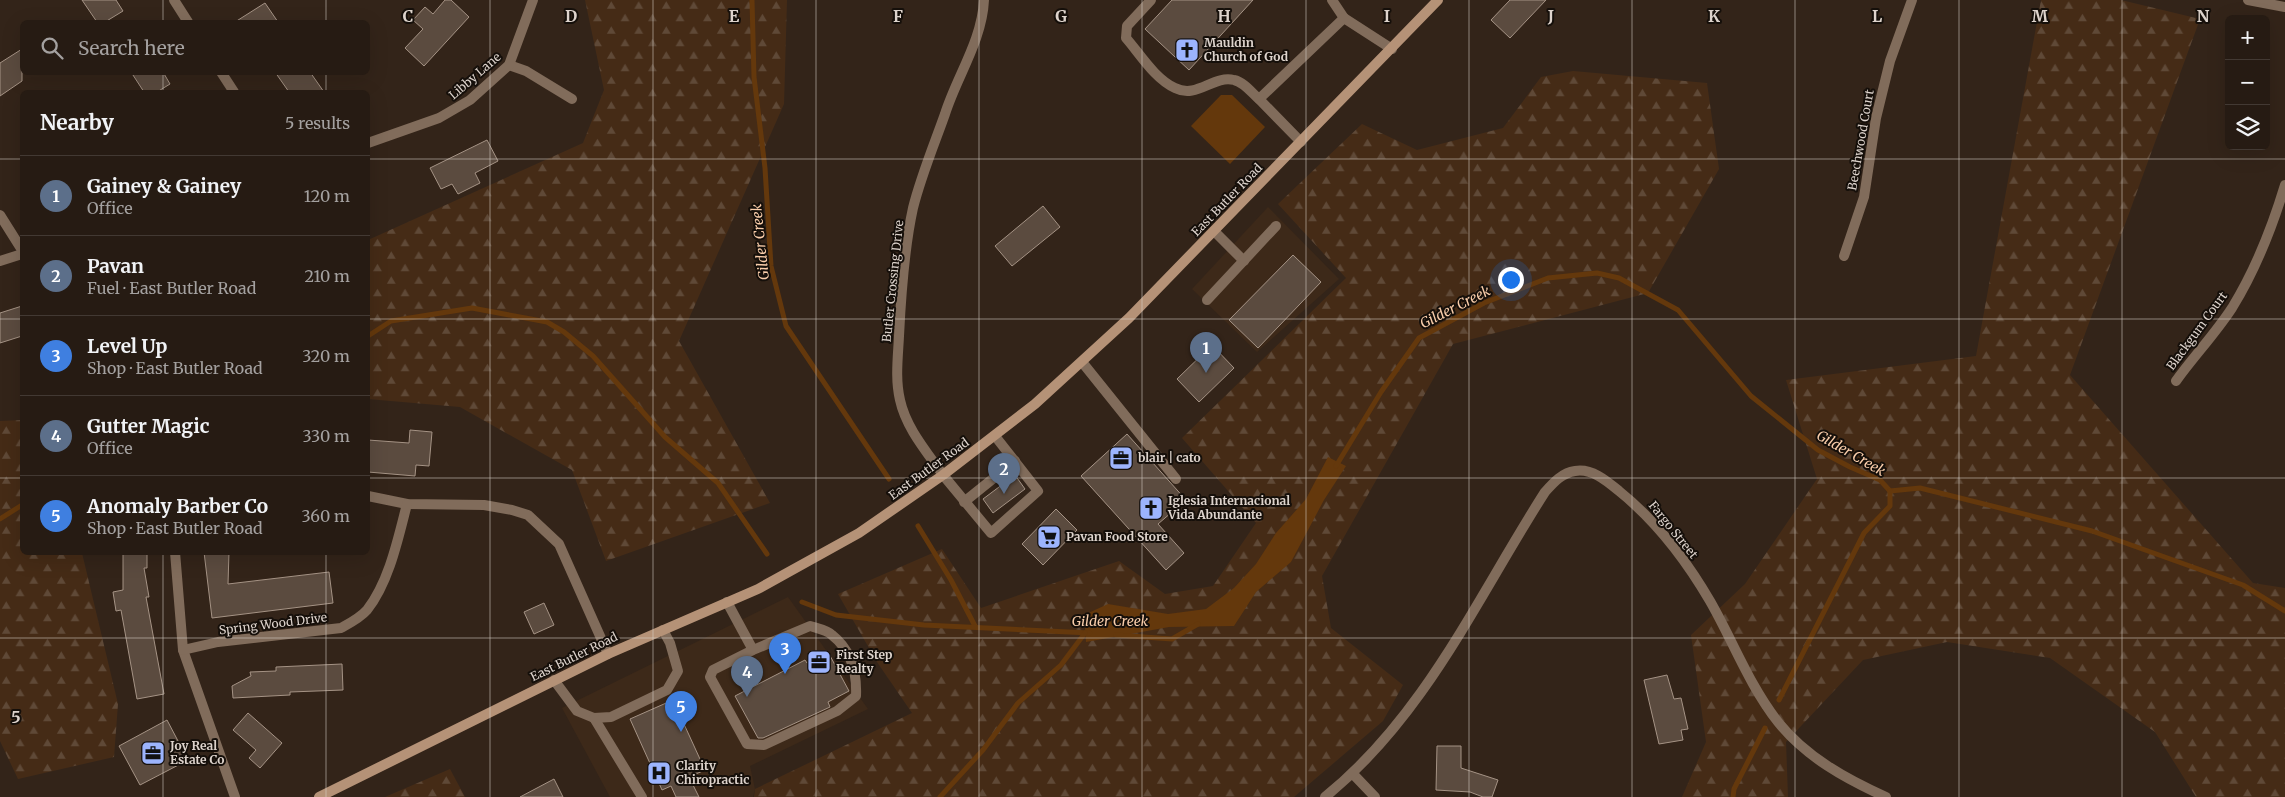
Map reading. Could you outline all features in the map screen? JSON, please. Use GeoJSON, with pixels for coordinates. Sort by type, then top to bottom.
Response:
{"type":"FeatureCollection","features":[{"type":"Feature","properties":{"kind":"main road","name":"East Butler Road"},"geometry":{"type":"LineString","coordinates":[[319,797],[608,654],[775,580],[859,533],[943,475],[995,436],[1082,362],[1129,318],[1438,0]]}},
{"type":"Feature","properties":{"kind":"street"},"geometry":{"type":"LineString","coordinates":[[174,0],[187,20]]}},
{"type":"Feature","properties":{"kind":"street","name":"Libby Lane"},"geometry":{"type":"LineString","coordinates":[[370,142],[439,118],[455,110],[470,100],[510,65],[532,0]]}},
{"type":"Feature","properties":{"kind":"street","name":"Butler Crossing Drive"},"geometry":{"type":"LineString","coordinates":[[984,0],[983,12],[973,46],[923,172],[913,208],[907,246],[897,379],[900,401],[914,433],[943,475],[990,533],[1038,491],[1015,461]]}},
{"type":"Feature","properties":{"kind":"street"},"geometry":{"type":"LineString","coordinates":[[1151,0],[1127,26],[1126,38],[1159,76],[1175,88],[1191,92],[1222,80],[1235,80],[1259,99],[1300,142]]}},
{"type":"Feature","properties":{"kind":"street"},"geometry":{"type":"LineString","coordinates":[[1332,0],[1344,18],[1392,48]]}},
{"type":"Feature","properties":{"kind":"street","name":"Beechwood Court"},"geometry":{"type":"LineString","coordinates":[[1844,256],[1864,197],[1876,118],[1890,61],[1912,0]]}},
{"type":"Feature","properties":{"kind":"street"},"geometry":{"type":"LineString","coordinates":[[2248,0],[2285,7]]}},
{"type":"Feature","properties":{"kind":"street"},"geometry":{"type":"LineString","coordinates":[[1259,99],[1344,18]]}},
{"type":"Feature","properties":{"kind":"street"},"geometry":{"type":"LineString","coordinates":[[510,65],[526,70],[572,99]]}},
{"type":"Feature","properties":{"kind":"street"},"geometry":{"type":"LineString","coordinates":[[223,75],[233,90]]}},
{"type":"Feature","properties":{"kind":"street","name":"Blackgum Court"},"geometry":{"type":"LineString","coordinates":[[2176,381],[2231,309],[2256,266],[2270,232],[2285,185]]}},
{"type":"Feature","properties":{"kind":"street"},"geometry":{"type":"LineString","coordinates":[[0,215],[20,247]]}},
{"type":"Feature","properties":{"kind":"street"},"geometry":{"type":"LineString","coordinates":[[1207,300],[1276,226]]}},
{"type":"Feature","properties":{"kind":"street"},"geometry":{"type":"LineString","coordinates":[[1214,231],[1244,261]]}},
{"type":"Feature","properties":{"kind":"street"},"geometry":{"type":"LineString","coordinates":[[0,261],[20,255]]}},
{"type":"Feature","properties":{"kind":"street"},"geometry":{"type":"LineString","coordinates":[[1082,362],[1176,479]]}},
{"type":"Feature","properties":{"kind":"street"},"geometry":{"type":"LineString","coordinates":[[964,502],[1015,461],[995,436]]}},
{"type":"Feature","properties":{"kind":"street","name":"Fargo Street"},"geometry":{"type":"LineString","coordinates":[[1325,797],[1353,774],[1399,723],[1429,682],[1545,492],[1560,476],[1576,471],[1584,471],[1608,482],[1642,509],[1679,554],[1710,600],[1761,698],[1779,723],[1818,760],[1886,797]]}},
{"type":"Feature","properties":{"kind":"street"},"geometry":{"type":"LineString","coordinates":[[370,496],[406,504],[484,505],[512,510],[528,516],[537,522],[559,544],[608,654]]}},
{"type":"Feature","properties":{"kind":"street","name":"Spring Wood Drive"},"geometry":{"type":"LineString","coordinates":[[184,650],[218,642],[341,628],[356,620],[367,611],[394,556],[406,504]]}},
{"type":"Feature","properties":{"kind":"street"},"geometry":{"type":"LineString","coordinates":[[175,555],[184,650],[236,797]]}},
{"type":"Feature","properties":{"kind":"street"},"geometry":{"type":"LineString","coordinates":[[727,602],[753,650]]}},
{"type":"Feature","properties":{"kind":"street"},"geometry":{"type":"LineString","coordinates":[[810,626],[832,634],[849,655],[857,678],[856,696],[837,711],[764,745],[747,744],[710,677],[712,670],[753,650],[810,626]]}},
{"type":"Feature","properties":{"kind":"street"},"geometry":{"type":"LineString","coordinates":[[554,680],[577,711],[594,718],[610,717],[667,690],[678,671],[670,642],[663,630]]}},
{"type":"Feature","properties":{"kind":"street"},"geometry":{"type":"LineString","coordinates":[[594,718],[642,797]]}},
{"type":"Feature","properties":{"kind":"street"},"geometry":{"type":"LineString","coordinates":[[1353,774],[1375,797]]}},
{"type":"Feature","properties":{"kind":"shaded area"},"geometry":{"type":"Polygon","coordinates":[[[1268,207],[1339,279],[1257,352],[1192,289],[1268,207]]]}},
{"type":"Feature","properties":{"kind":"shaded area"},"geometry":{"type":"Polygon","coordinates":[[[788,597],[868,709],[750,766],[755,789],[753,797],[610,797],[562,708],[788,597]]]}},
{"type":"Feature","properties":{"kind":"green space"},"geometry":{"type":"Polygon","coordinates":[[[585,0],[787,0],[784,104],[679,341],[770,503],[606,561],[572,470],[460,407],[370,399],[370,239],[583,143],[604,90],[585,0]]]}},
{"type":"Feature","properties":{"kind":"green space"},"geometry":{"type":"Polygon","coordinates":[[[2041,0],[2121,0],[2200,19],[2070,375],[2253,583],[2285,588],[2285,797],[2196,797],[2155,732],[2050,658],[1947,642],[1863,660],[1786,742],[1788,797],[1682,797],[1706,742],[1691,635],[1745,584],[1817,479],[1786,380],[1976,356],[2041,0]]]}},
{"type":"Feature","properties":{"kind":"green space"},"geometry":{"type":"Polygon","coordinates":[[[1573,71],[1707,83],[1719,169],[1648,293],[1453,344],[1322,576],[1331,628],[1403,685],[1383,721],[1294,797],[754,797],[755,789],[912,713],[877,662],[838,594],[942,549],[981,608],[1119,561],[1165,594],[1213,586],[1256,523],[1182,438],[1346,278],[1278,204],[1362,124],[1417,150],[1503,128],[1541,77],[1573,71]]]}},
{"type":"Feature","properties":{"kind":"green space"},"geometry":{"type":"Polygon","coordinates":[[[20,420],[20,555],[82,555],[118,704],[114,757],[18,779],[0,741],[0,421],[20,420]]]}},
{"type":"Feature","properties":{"kind":"green space"},"geometry":{"type":"Polygon","coordinates":[[[450,769],[465,797],[385,797],[450,769]]]}},
{"type":"Feature","properties":{"kind":"water"},"geometry":{"type":"Polygon","coordinates":[[[1221,95],[1232,95],[1265,127],[1230,164],[1191,126],[1221,95]]]}},
{"type":"Feature","properties":{"kind":"water","name":"Gilder Creek"},"geometry":{"type":"Polygon","coordinates":[[[1328,457],[1346,466],[1324,500],[1291,562],[1256,592],[1234,626],[1169,627],[1086,642],[1084,615],[1108,604],[1168,614],[1206,609],[1234,588],[1256,564],[1276,533],[1306,499],[1328,457]]]}},
{"type":"Feature","properties":{"kind":"building"},"geometry":{"type":"Polygon","coordinates":[[[82,0],[116,0],[123,11],[108,20],[96,20],[82,0]]]}},
{"type":"Feature","properties":{"kind":"building"},"geometry":{"type":"Polygon","coordinates":[[[445,0],[451,0],[469,17],[424,66],[405,48],[423,29],[413,20],[425,7],[433,14],[445,0]]]}},
{"type":"Feature","properties":{"kind":"building","name":"Mauldin Church of God"},"geometry":{"type":"Polygon","coordinates":[[[1172,0],[1253,0],[1189,70],[1145,29],[1172,0]]]}},
{"type":"Feature","properties":{"kind":"building"},"geometry":{"type":"Polygon","coordinates":[[[1510,0],[1546,0],[1510,38],[1491,20],[1510,0]]]}},
{"type":"Feature","properties":{"kind":"building"},"geometry":{"type":"Polygon","coordinates":[[[265,3],[277,20],[238,20],[265,3]]]}},
{"type":"Feature","properties":{"kind":"building"},"geometry":{"type":"Polygon","coordinates":[[[20,50],[20,75],[22,75],[22,81],[0,96],[0,63],[20,50]]]}},
{"type":"Feature","properties":{"kind":"building"},"geometry":{"type":"Polygon","coordinates":[[[133,75],[165,75],[170,84],[160,90],[143,90],[133,75]]]}},
{"type":"Feature","properties":{"kind":"building"},"geometry":{"type":"Polygon","coordinates":[[[277,75],[312,75],[323,90],[288,90],[277,75]]]}},
{"type":"Feature","properties":{"kind":"building"},"geometry":{"type":"Polygon","coordinates":[[[487,140],[498,161],[475,173],[480,183],[458,194],[452,184],[441,189],[430,168],[487,140]]]}},
{"type":"Feature","properties":{"kind":"building"},"geometry":{"type":"Polygon","coordinates":[[[1043,206],[1060,227],[1012,266],[995,246],[1043,206]]]}},
{"type":"Feature","properties":{"kind":"building"},"geometry":{"type":"Polygon","coordinates":[[[1293,255],[1321,282],[1258,348],[1229,320],[1293,255]]]}},
{"type":"Feature","properties":{"kind":"building"},"geometry":{"type":"Polygon","coordinates":[[[20,307],[20,337],[0,343],[0,313],[20,307]]]}},
{"type":"Feature","properties":{"kind":"building"},"geometry":{"type":"Polygon","coordinates":[[[1212,345],[1234,368],[1199,402],[1177,379],[1212,345]]]}},
{"type":"Feature","properties":{"kind":"building"},"geometry":{"type":"Polygon","coordinates":[[[410,430],[432,432],[429,466],[416,465],[415,476],[370,472],[370,440],[409,443],[410,430]]]}},
{"type":"Feature","properties":{"kind":"building"},"geometry":{"type":"Polygon","coordinates":[[[1127,434],[1186,500],[1158,524],[1184,553],[1166,570],[1081,476],[1127,434]]]}},
{"type":"Feature","properties":{"kind":"building"},"geometry":{"type":"Polygon","coordinates":[[[1015,475],[1025,489],[993,513],[983,499],[1015,475]]]}},
{"type":"Feature","properties":{"kind":"building","name":"Pavan Food Store"},"geometry":{"type":"Polygon","coordinates":[[[1056,509],[1077,530],[1043,565],[1022,544],[1056,509]]]}},
{"type":"Feature","properties":{"kind":"building"},"geometry":{"type":"Polygon","coordinates":[[[123,555],[147,555],[147,568],[144,568],[149,597],[146,597],[164,694],[137,699],[121,610],[116,611],[113,592],[123,590],[123,555]]]}},
{"type":"Feature","properties":{"kind":"building"},"geometry":{"type":"Polygon","coordinates":[[[204,555],[229,555],[228,584],[329,572],[333,603],[212,618],[204,555]]]}},
{"type":"Feature","properties":{"kind":"building"},"geometry":{"type":"Polygon","coordinates":[[[544,603],[554,625],[534,634],[524,612],[544,603]]]}},
{"type":"Feature","properties":{"kind":"building"},"geometry":{"type":"Polygon","coordinates":[[[828,652],[849,691],[828,702],[830,707],[763,738],[758,738],[735,696],[805,660],[807,663],[828,652]]]}},
{"type":"Feature","properties":{"kind":"building"},"geometry":{"type":"Polygon","coordinates":[[[342,664],[343,690],[290,692],[290,695],[233,698],[232,686],[251,676],[250,672],[276,671],[276,667],[342,664]]]}},
{"type":"Feature","properties":{"kind":"building"},"geometry":{"type":"Polygon","coordinates":[[[1667,675],[1674,699],[1681,698],[1688,729],[1681,730],[1683,740],[1659,744],[1644,680],[1667,675]]]}},
{"type":"Feature","properties":{"kind":"building"},"geometry":{"type":"Polygon","coordinates":[[[673,700],[705,770],[689,777],[699,797],[676,797],[671,786],[662,790],[630,719],[673,700]]]}},
{"type":"Feature","properties":{"kind":"building"},"geometry":{"type":"Polygon","coordinates":[[[248,713],[282,743],[260,768],[249,758],[256,750],[233,730],[248,713]]]}},
{"type":"Feature","properties":{"kind":"building","name":"Joy Real Estate Co"},"geometry":{"type":"Polygon","coordinates":[[[167,720],[188,760],[140,785],[119,746],[167,720]]]}},
{"type":"Feature","properties":{"kind":"building"},"geometry":{"type":"Polygon","coordinates":[[[1437,746],[1461,746],[1461,768],[1498,780],[1492,797],[1483,797],[1470,792],[1436,790],[1437,746]]]}},
{"type":"Feature","properties":{"kind":"building"},"geometry":{"type":"Polygon","coordinates":[[[554,779],[563,797],[520,797],[554,779]]]}},
{"type":"Feature","properties":{"kind":"waterway","name":"Gilder Creek"},"geometry":{"type":"LineString","coordinates":[[752,0],[754,77],[765,168],[771,266],[786,326],[889,479]]}},
{"type":"Feature","properties":{"kind":"waterway","name":"Gilder Creek"},"geometry":{"type":"LineString","coordinates":[[1336,466],[1381,392],[1419,338],[1484,303],[1548,278],[1597,273],[1619,278],[1678,310],[1751,396],[1818,450],[1880,480],[1890,491]]}},
{"type":"Feature","properties":{"kind":"waterway"},"geometry":{"type":"LineString","coordinates":[[370,335],[391,321],[472,308],[547,322],[564,332],[593,356],[665,437],[718,483],[767,554]]}},
{"type":"Feature","properties":{"kind":"waterway","name":"Gilder Creek"},"geometry":{"type":"LineString","coordinates":[[1890,491],[1920,488],[2092,531],[2243,585],[2285,611]]}},
{"type":"Feature","properties":{"kind":"waterway"},"geometry":{"type":"LineString","coordinates":[[1779,700],[1864,533],[1890,506],[1890,491]]}},
{"type":"Feature","properties":{"kind":"waterway"},"geometry":{"type":"LineString","coordinates":[[0,519],[20,506]]}},
{"type":"Feature","properties":{"kind":"waterway","name":"Gilder Creek"},"geometry":{"type":"LineString","coordinates":[[918,526],[951,580],[975,626]]}},
{"type":"Feature","properties":{"kind":"waterway"},"geometry":{"type":"LineString","coordinates":[[802,602],[836,615],[924,625],[1090,633]]}},
{"type":"Feature","properties":{"kind":"waterway","name":"Gilder Creek"},"geometry":{"type":"LineString","coordinates":[[1116,635],[1172,639],[1198,624]]}},
{"type":"Feature","properties":{"kind":"waterway"},"geometry":{"type":"LineString","coordinates":[[940,797],[983,750],[1018,703],[1061,665],[1085,633]]}},
{"type":"Feature","properties":{"kind":"waterway"},"geometry":{"type":"LineString","coordinates":[[1733,797],[1734,789],[1765,728]]}},
{"type":"Feature","properties":{"kind":"place","name":"Mauldin Church of God"},"geometry":{"type":"Point","coordinates":[1187,50]}},
{"type":"Feature","properties":{"kind":"place","name":"Gainey & Gainey"},"geometry":{"type":"Point","coordinates":[1206,373]}},
{"type":"Feature","properties":{"kind":"place","name":"blair | cato"},"geometry":{"type":"Point","coordinates":[1121,458]}},
{"type":"Feature","properties":{"kind":"place","name":"Pavan"},"geometry":{"type":"Point","coordinates":[1004,494]}},
{"type":"Feature","properties":{"kind":"place","name":"Iglesia Internacional Vida Abundante"},"geometry":{"type":"Point","coordinates":[1151,508]}},
{"type":"Feature","properties":{"kind":"place","name":"Pavan Food Store"},"geometry":{"type":"Point","coordinates":[1049,537]}},
{"type":"Feature","properties":{"kind":"place","name":"First Step Realty"},"geometry":{"type":"Point","coordinates":[819,662]}},
{"type":"Feature","properties":{"kind":"place","name":"Level Up"},"geometry":{"type":"Point","coordinates":[785,674]}},
{"type":"Feature","properties":{"kind":"place","name":"Gutter Magic"},"geometry":{"type":"Point","coordinates":[747,697]}},
{"type":"Feature","properties":{"kind":"place","name":"Anomaly Barber Co"},"geometry":{"type":"Point","coordinates":[681,732]}},
{"type":"Feature","properties":{"kind":"place","name":"Joy Real Estate Co"},"geometry":{"type":"Point","coordinates":[153,753]}},
{"type":"Feature","properties":{"kind":"place","name":"Clarity Chiropractic"},"geometry":{"type":"Point","coordinates":[659,773]}}]}
